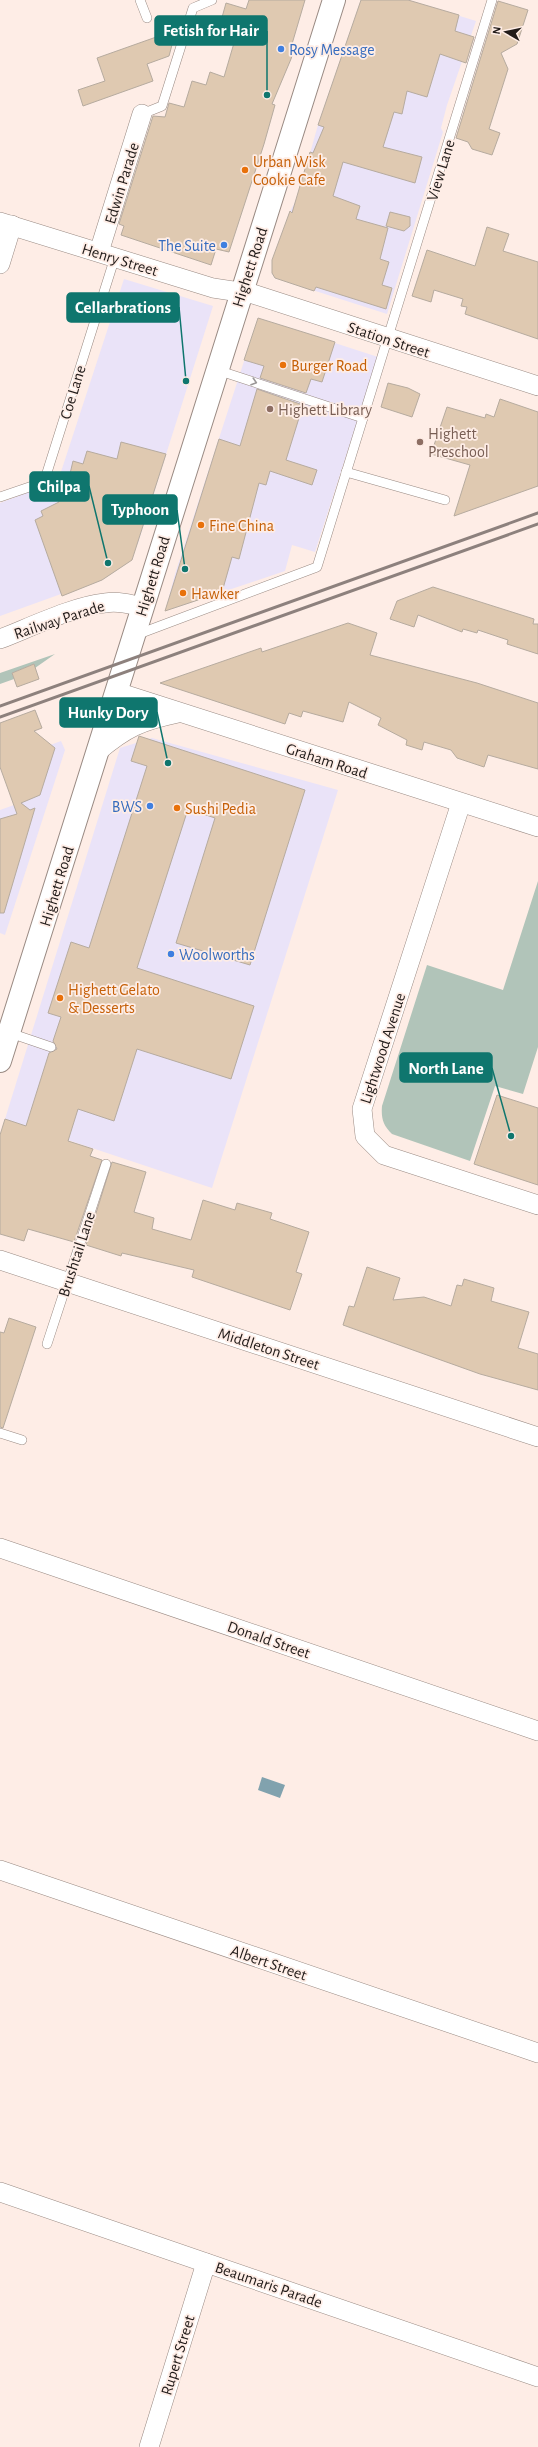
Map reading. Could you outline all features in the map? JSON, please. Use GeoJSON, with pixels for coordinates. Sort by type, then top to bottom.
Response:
{"type":"FeatureCollection","features":[{"type":"Feature","properties":{"kind":"street","name":"Highett Road"},"geometry":{"type":"LineString","coordinates":[[0,1061],[5,1031],[117,692],[142,607],[334,0]]}},
{"type":"Feature","properties":{"kind":"street","name":"Edwin Parade"},"geometry":{"type":"LineString","coordinates":[[107,255],[142,114]]}},
{"type":"Feature","properties":{"kind":"street","name":"Henry Street"},"geometry":{"type":"LineString","coordinates":[[6,223],[213,288],[241,293]]}},
{"type":"Feature","properties":{"kind":"street"},"geometry":{"type":"LineString","coordinates":[[0,264],[6,223]]}},
{"type":"Feature","properties":{"kind":"street","name":"Station Street"},"geometry":{"type":"LineString","coordinates":[[241,293],[253,294],[387,339],[538,386]]}},
{"type":"Feature","properties":{"kind":"street","name":"Railway Parade"},"geometry":{"type":"LineString","coordinates":[[0,639],[85,608],[106,602],[123,602],[142,607]]}},
{"type":"Feature","properties":{"kind":"street","name":"Graham Road"},"geometry":{"type":"LineString","coordinates":[[117,692],[178,713],[538,827]]}},
{"type":"Feature","properties":{"kind":"street"},"geometry":{"type":"LineString","coordinates":[[97,752],[118,733],[135,724],[178,713]]}},
{"type":"Feature","properties":{"kind":"street","name":"Lightwood Avenue"},"geometry":{"type":"LineString","coordinates":[[461,803],[362,1109],[364,1136],[384,1155],[538,1205]]}},
{"type":"Feature","properties":{"kind":"street","name":"Middleton Street"},"geometry":{"type":"LineString","coordinates":[[0,1260],[538,1437]]}},
{"type":"Feature","properties":{"kind":"street","name":"Donald Street"},"geometry":{"type":"LineString","coordinates":[[0,1548],[538,1731]]}},
{"type":"Feature","properties":{"kind":"street","name":"Albert Street"},"geometry":{"type":"LineString","coordinates":[[0,1870],[538,2053]]}},
{"type":"Feature","properties":{"kind":"street","name":"Beaumaris Parade"},"geometry":{"type":"LineString","coordinates":[[0,2192],[538,2376]]}},
{"type":"Feature","properties":{"kind":"street","name":"Rupert Street"},"geometry":{"type":"LineString","coordinates":[[149,2447],[206,2263]]}},
{"type":"Feature","properties":{"kind":"lane"},"geometry":{"type":"LineString","coordinates":[[140,0],[147,18]]}},
{"type":"Feature","properties":{"kind":"lane"},"geometry":{"type":"LineString","coordinates":[[142,114],[162,106],[193,8],[212,0]]}},
{"type":"Feature","properties":{"kind":"lane","name":"View Lane"},"geometry":{"type":"LineString","coordinates":[[133,636],[317,567],[492,0]]}},
{"type":"Feature","properties":{"kind":"lane","name":"Coe Lane"},"geometry":{"type":"LineString","coordinates":[[0,497],[44,482],[107,255]]}},
{"type":"Feature","properties":{"kind":"lane"},"geometry":{"type":"LineString","coordinates":[[217,370],[363,418]]}},
{"type":"Feature","properties":{"kind":"lane"},"geometry":{"type":"LineString","coordinates":[[346,472],[445,500]]}},
{"type":"Feature","properties":{"kind":"lane"},"geometry":{"type":"LineString","coordinates":[[5,1031],[51,1048]]}},
{"type":"Feature","properties":{"kind":"lane","name":"Brushtail Lane"},"geometry":{"type":"LineString","coordinates":[[47,1344],[106,1164]]}},
{"type":"Feature","properties":{"kind":"lane"},"geometry":{"type":"LineString","coordinates":[[0,1433],[22,1440]]}},
{"type":"Feature","properties":{"kind":"shaded area"},"geometry":{"type":"Polygon","coordinates":[[[361,0],[408,0],[476,21],[447,105],[441,128],[443,132],[387,314],[275,278],[272,273],[272,263],[290,211],[297,199],[318,125],[361,0]]]}},
{"type":"Feature","properties":{"kind":"shaded area"},"geometry":{"type":"Polygon","coordinates":[[[124,279],[213,306],[138,543],[126,564],[102,580],[0,616],[0,503],[58,481],[124,279]]]}},
{"type":"Feature","properties":{"kind":"shaded area"},"geometry":{"type":"Polygon","coordinates":[[[258,318],[378,357],[315,552],[292,545],[285,571],[172,609],[167,604],[175,574],[258,318]]]}},
{"type":"Feature","properties":{"kind":"shaded area","name":"Woolworths"},"geometry":{"type":"Polygon","coordinates":[[[152,738],[338,790],[212,1188],[5,1119],[120,748],[152,738]]]}},
{"type":"Feature","properties":{"kind":"shaded area"},"geometry":{"type":"Polygon","coordinates":[[[61,741],[65,750],[5,935],[0,933],[0,810],[14,805],[13,759],[61,741]]]}},
{"type":"Feature","properties":{"kind":"green space"},"geometry":{"type":"Polygon","coordinates":[[[55,654],[35,668],[34,664],[12,673],[14,679],[0,684],[0,673],[55,654]]]}},
{"type":"Feature","properties":{"kind":"green space"},"geometry":{"type":"Polygon","coordinates":[[[538,881],[538,1047],[523,1094],[495,1086],[470,1161],[392,1134],[386,1128],[383,1121],[382,1106],[427,965],[503,990],[538,881]]]}},
{"type":"Feature","properties":{"kind":"water"},"geometry":{"type":"Polygon","coordinates":[[[262,1777],[285,1785],[280,1798],[258,1790],[262,1777]]]}},
{"type":"Feature","properties":{"kind":"building"},"geometry":{"type":"Polygon","coordinates":[[[249,0],[305,0],[292,44],[295,45],[291,59],[272,104],[275,105],[264,144],[229,252],[216,249],[211,265],[121,235],[124,226],[119,224],[153,116],[165,117],[169,103],[184,107],[192,81],[206,85],[210,72],[224,77],[234,43],[193,29],[195,23],[221,21],[226,3],[246,9],[249,0]]]}},
{"type":"Feature","properties":{"kind":"building"},"geometry":{"type":"Polygon","coordinates":[[[361,0],[408,0],[459,15],[455,31],[474,37],[466,63],[440,54],[427,97],[407,91],[402,114],[394,112],[383,147],[422,157],[415,183],[343,162],[333,196],[360,206],[356,219],[388,228],[380,259],[389,262],[382,285],[392,288],[386,309],[316,287],[314,291],[275,278],[272,273],[272,260],[290,211],[292,213],[310,152],[313,153],[324,127],[318,125],[361,0]]]}},
{"type":"Feature","properties":{"kind":"building"},"geometry":{"type":"Polygon","coordinates":[[[498,1],[528,10],[517,44],[501,53],[508,69],[489,129],[500,133],[492,155],[472,149],[468,142],[456,138],[498,1]]]}},
{"type":"Feature","properties":{"kind":"building"},"geometry":{"type":"Polygon","coordinates":[[[176,30],[169,56],[147,64],[153,81],[83,106],[78,90],[105,81],[97,58],[176,30]]]}},
{"type":"Feature","properties":{"kind":"building"},"geometry":{"type":"Polygon","coordinates":[[[390,212],[410,217],[410,226],[404,231],[386,226],[390,212]]]}},
{"type":"Feature","properties":{"kind":"building"},"geometry":{"type":"Polygon","coordinates":[[[487,227],[509,234],[503,251],[538,262],[538,339],[465,314],[467,307],[461,306],[463,299],[434,290],[431,302],[412,296],[427,250],[475,266],[487,227]]]}},
{"type":"Feature","properties":{"kind":"building"},"geometry":{"type":"Polygon","coordinates":[[[258,318],[335,342],[322,382],[311,379],[306,393],[260,378],[264,366],[244,360],[258,318]]]}},
{"type":"Feature","properties":{"kind":"building"},"geometry":{"type":"Polygon","coordinates":[[[388,383],[408,388],[420,394],[412,417],[381,407],[388,383]]]}},
{"type":"Feature","properties":{"kind":"building"},"geometry":{"type":"Polygon","coordinates":[[[257,389],[303,405],[286,460],[317,470],[312,485],[270,471],[266,485],[259,483],[239,559],[232,557],[222,592],[165,611],[219,439],[240,446],[257,389]]]}},
{"type":"Feature","properties":{"kind":"building"},"geometry":{"type":"Polygon","coordinates":[[[500,399],[538,412],[538,486],[454,516],[470,465],[431,454],[447,407],[485,418],[486,414],[494,417],[500,399]]]}},
{"type":"Feature","properties":{"kind":"building"},"geometry":{"type":"Polygon","coordinates":[[[121,442],[166,454],[132,560],[102,580],[62,596],[35,520],[43,516],[41,511],[59,502],[51,479],[53,473],[69,478],[73,461],[83,464],[87,451],[117,459],[121,442]]]}},
{"type":"Feature","properties":{"kind":"building"},"geometry":{"type":"Polygon","coordinates":[[[433,587],[534,619],[533,624],[538,624],[538,654],[507,644],[508,640],[478,630],[477,633],[463,629],[462,632],[418,615],[414,627],[390,619],[397,601],[433,587]]]}},
{"type":"Feature","properties":{"kind":"building"},"geometry":{"type":"Polygon","coordinates":[[[348,623],[377,633],[370,655],[477,683],[538,703],[538,769],[488,755],[484,767],[457,758],[451,750],[424,742],[422,750],[406,745],[407,740],[378,725],[381,718],[349,702],[343,722],[303,711],[301,717],[289,713],[285,724],[160,683],[261,648],[262,652],[348,623]]]}},
{"type":"Feature","properties":{"kind":"building"},"geometry":{"type":"Polygon","coordinates":[[[34,664],[39,679],[17,687],[12,673],[34,664]]]}},
{"type":"Feature","properties":{"kind":"building"},"geometry":{"type":"Polygon","coordinates":[[[35,710],[42,728],[34,731],[55,748],[40,795],[21,803],[30,810],[35,808],[4,913],[0,913],[0,819],[17,814],[0,767],[0,723],[35,710]]]}},
{"type":"Feature","properties":{"kind":"building"},"geometry":{"type":"Polygon","coordinates":[[[139,736],[305,790],[250,965],[176,943],[215,818],[188,809],[137,968],[254,1006],[231,1079],[137,1049],[114,1121],[78,1109],[68,1141],[93,1149],[90,1156],[102,1160],[74,1242],[28,1229],[24,1241],[0,1234],[0,1135],[5,1119],[26,1126],[49,1053],[57,1049],[53,1041],[61,1017],[48,1013],[71,942],[89,948],[147,766],[131,761],[139,736]]]}},
{"type":"Feature","properties":{"kind":"building"},"geometry":{"type":"Polygon","coordinates":[[[497,1095],[538,1108],[538,1185],[474,1164],[497,1095]]]}},
{"type":"Feature","properties":{"kind":"building"},"geometry":{"type":"Polygon","coordinates":[[[112,1162],[146,1172],[134,1212],[154,1218],[152,1229],[191,1240],[203,1200],[235,1210],[237,1203],[272,1213],[270,1219],[309,1232],[296,1272],[302,1274],[290,1310],[192,1277],[194,1270],[122,1253],[121,1256],[86,1245],[112,1162]]]}},
{"type":"Feature","properties":{"kind":"building"},"geometry":{"type":"Polygon","coordinates":[[[367,1267],[400,1278],[393,1300],[424,1297],[451,1306],[457,1285],[462,1286],[464,1279],[494,1288],[491,1301],[529,1312],[518,1348],[538,1354],[538,1390],[480,1374],[343,1325],[349,1306],[354,1307],[367,1267]]]}},
{"type":"Feature","properties":{"kind":"building"},"geometry":{"type":"Polygon","coordinates":[[[9,1318],[36,1327],[3,1428],[0,1427],[0,1332],[4,1333],[9,1318]]]}},
{"type":"Feature","properties":{"kind":"railway"},"geometry":{"type":"LineString","coordinates":[[0,706],[538,513]]}},
{"type":"Feature","properties":{"kind":"railway"},"geometry":{"type":"LineString","coordinates":[[0,717],[538,524]]}},
{"type":"Feature","properties":{"kind":"place","name":"Rosy Message"},"geometry":{"type":"Point","coordinates":[281,49]}},
{"type":"Feature","properties":{"kind":"place","name":"Fetish for Hair"},"geometry":{"type":"Point","coordinates":[267,95]}},
{"type":"Feature","properties":{"kind":"place","name":"Urban Wisk Cookie Cafe"},"geometry":{"type":"Point","coordinates":[245,170]}},
{"type":"Feature","properties":{"kind":"place","name":"The Suite"},"geometry":{"type":"Point","coordinates":[224,245]}},
{"type":"Feature","properties":{"kind":"place","name":"Burger Road"},"geometry":{"type":"Point","coordinates":[283,365]}},
{"type":"Feature","properties":{"kind":"place","name":"Cellarbrations"},"geometry":{"type":"Point","coordinates":[186,381]}},
{"type":"Feature","properties":{"kind":"place","name":"Highett Library"},"geometry":{"type":"Point","coordinates":[270,409]}},
{"type":"Feature","properties":{"kind":"place","name":"Highett Preschool"},"geometry":{"type":"Point","coordinates":[420,442]}},
{"type":"Feature","properties":{"kind":"place","name":"Fine China"},"geometry":{"type":"Point","coordinates":[201,525]}},
{"type":"Feature","properties":{"kind":"place","name":"Chilpa"},"geometry":{"type":"Point","coordinates":[108,563]}},
{"type":"Feature","properties":{"kind":"place","name":"Typhoon"},"geometry":{"type":"Point","coordinates":[185,569]}},
{"type":"Feature","properties":{"kind":"place","name":"Hawker"},"geometry":{"type":"Point","coordinates":[183,593]}},
{"type":"Feature","properties":{"kind":"place","name":"Hunky Dory"},"geometry":{"type":"Point","coordinates":[168,763]}},
{"type":"Feature","properties":{"kind":"place","name":"BWS"},"geometry":{"type":"Point","coordinates":[150,806]}},
{"type":"Feature","properties":{"kind":"place","name":"Sushi Pedia"},"geometry":{"type":"Point","coordinates":[177,808]}},
{"type":"Feature","properties":{"kind":"place","name":"Woolworths"},"geometry":{"type":"Point","coordinates":[171,954]}},
{"type":"Feature","properties":{"kind":"place","name":"Highett Gelato & Desserts"},"geometry":{"type":"Point","coordinates":[60,998]}},
{"type":"Feature","properties":{"kind":"place","name":"North Lane"},"geometry":{"type":"Point","coordinates":[511,1136]}}]}
